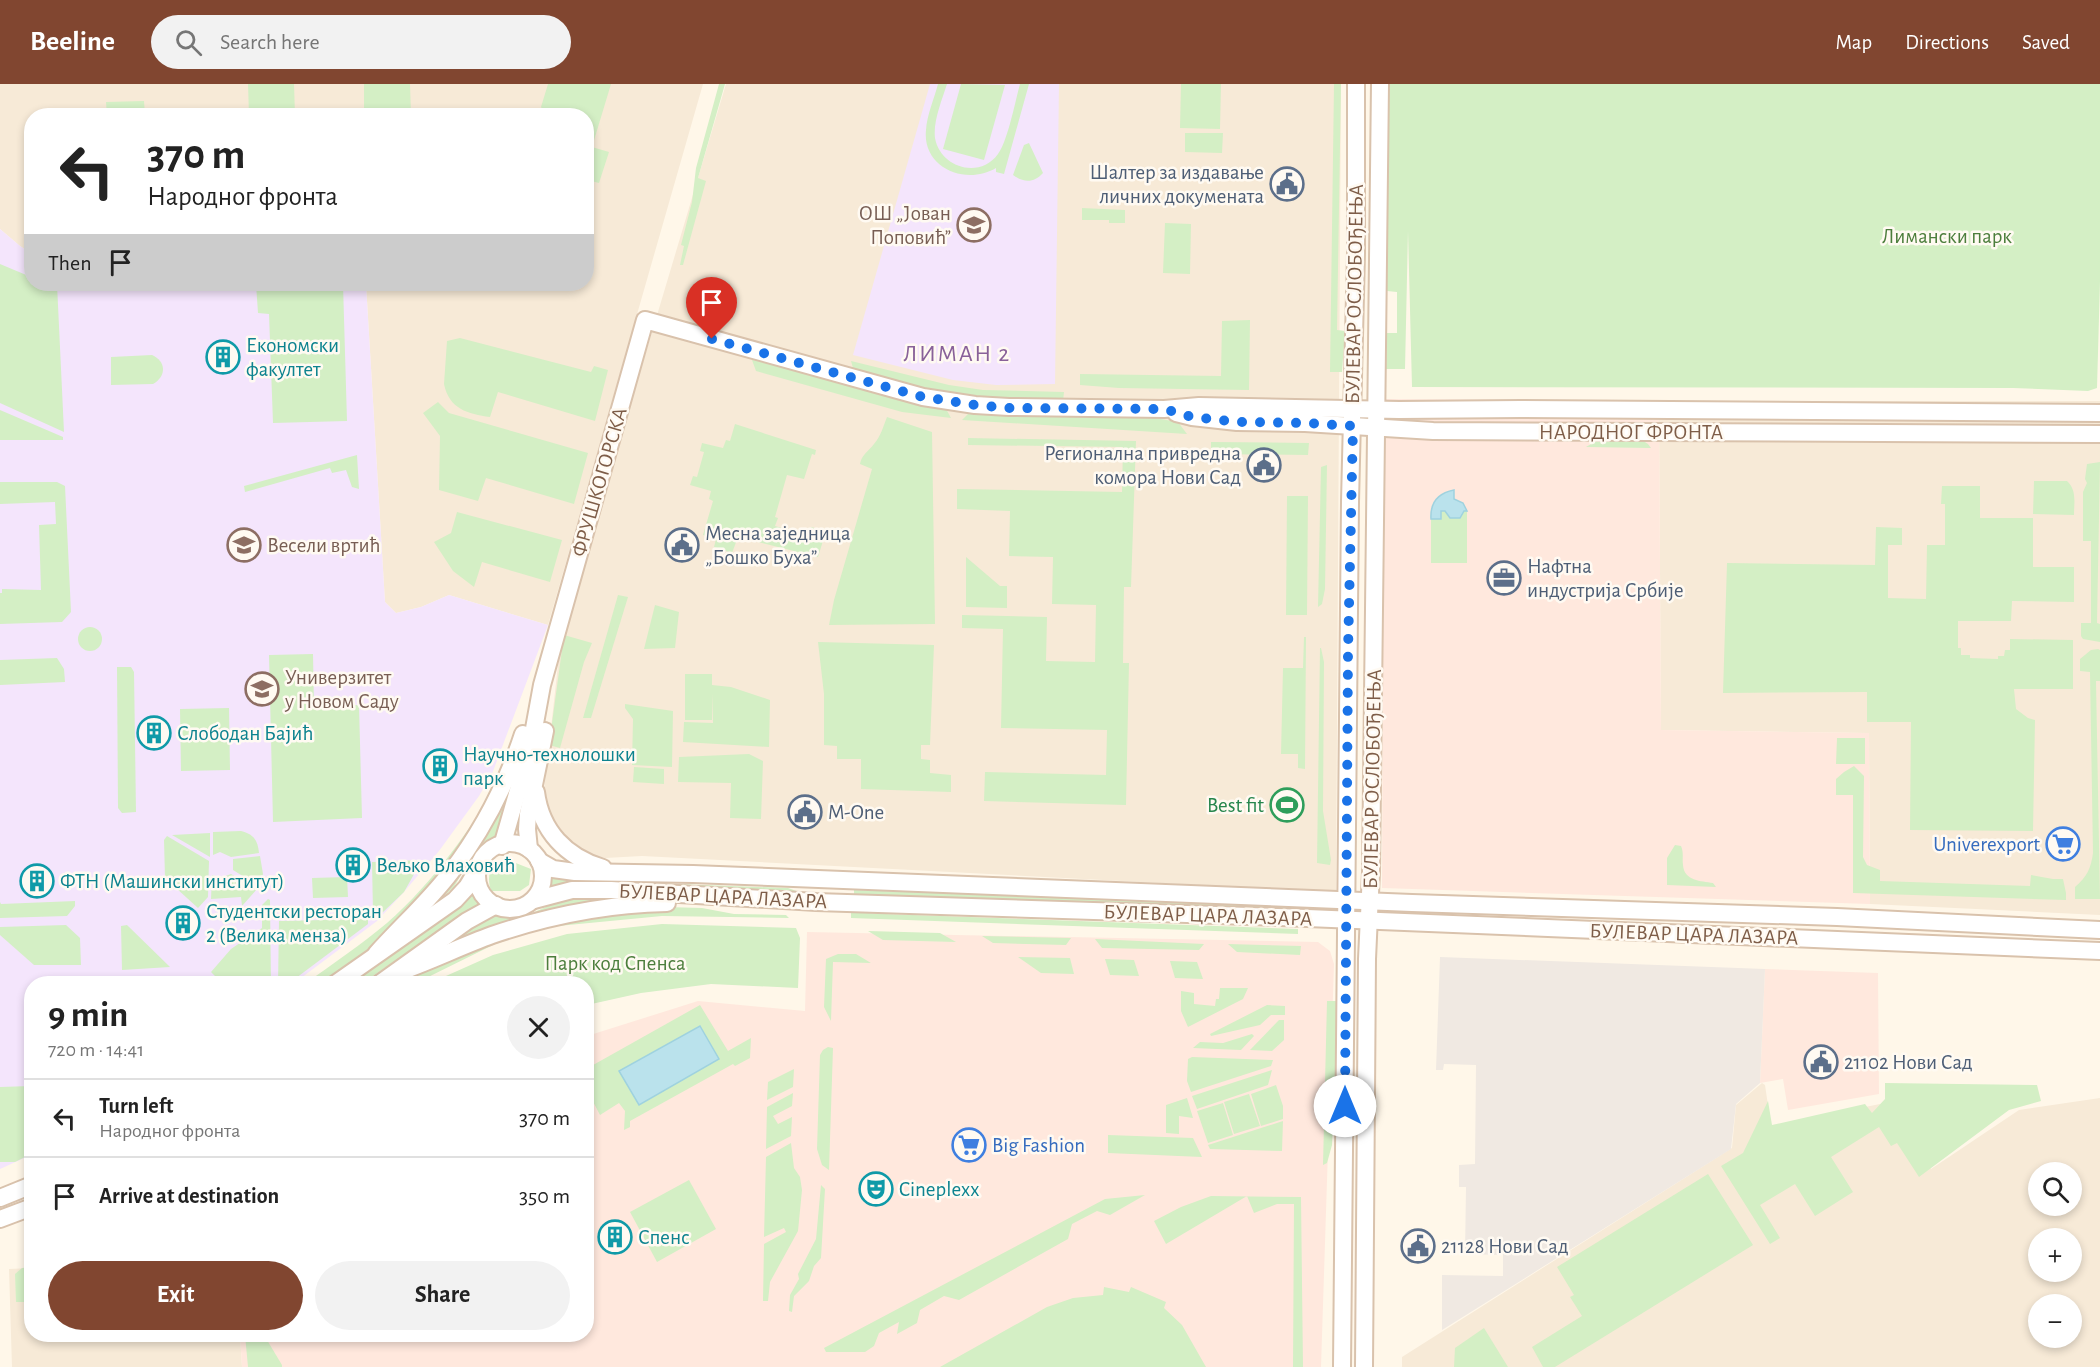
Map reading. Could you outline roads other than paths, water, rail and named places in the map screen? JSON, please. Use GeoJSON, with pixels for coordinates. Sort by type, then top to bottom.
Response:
{"type":"FeatureCollection","features":[{"type":"Feature","properties":{"kind":"main road","name":"БУЛЕВАР ОСЛОБОЂЕЊА"},"geometry":{"type":"LineString","coordinates":[[1342,1367],[1350,511],[1356,253],[1356,84]]}},
{"type":"Feature","properties":{"kind":"main road","name":"БУЛЕВАР ОСЛОБОЂЕЊА"},"geometry":{"type":"LineString","coordinates":[[1364,1367],[1380,84]]}},
{"type":"Feature","properties":{"kind":"main road","name":"НАРОДНОГ ФРОНТА"},"geometry":{"type":"LineString","coordinates":[[645,320],[923,397],[1009,408],[1164,409],[1192,417],[1237,422],[1305,423],[1353,418],[1377,410],[2100,413]]}},
{"type":"Feature","properties":{"kind":"main road","name":"ФРУШКОГОРСКА"},"geometry":{"type":"LineString","coordinates":[[502,846],[530,750],[542,685],[645,320]]}},
{"type":"Feature","properties":{"kind":"main road","name":"НАРОДНОГ ФРОНТА"},"geometry":{"type":"LineString","coordinates":[[1353,418],[1377,428],[1432,431],[2100,434]]}},
{"type":"Feature","properties":{"kind":"main road","name":"ФРУШКОГОРСКА"},"geometry":{"type":"LineString","coordinates":[[535,855],[527,829],[528,814],[554,679],[554,644]]}},
{"type":"Feature","properties":{"kind":"main road"},"geometry":{"type":"LineString","coordinates":[[376,954],[450,873],[496,802],[542,685]]}},
{"type":"Feature","properties":{"kind":"main road"},"geometry":{"type":"LineString","coordinates":[[535,783],[541,814],[562,847],[582,860],[624,874]]}},
{"type":"Feature","properties":{"kind":"main road"},"geometry":{"type":"LineString","coordinates":[[346,976],[455,900],[467,887],[482,857],[494,848],[519,845],[535,855],[542,868],[542,882],[534,900],[520,907],[496,905],[484,898],[476,872]]}},
{"type":"Feature","properties":{"kind":"main road","name":"БУЛЕВАР ЦАРА ЛАЗАРА"},"geometry":{"type":"LineString","coordinates":[[535,855],[561,870],[624,874],[693,874],[1370,901],[1826,916],[2100,930]]}},
{"type":"Feature","properties":{"kind":"main road","name":"БУЛЕВАР ЦАРА ЛАЗАРА"},"geometry":{"type":"LineString","coordinates":[[534,900],[572,890],[585,890],[712,897],[2100,951]]}},
{"type":"Feature","properties":{"kind":"main road"},"geometry":{"type":"LineString","coordinates":[[394,974],[489,936],[542,921],[609,908],[638,904],[685,903],[712,897]]}},
{"type":"Feature","properties":{"kind":"main road"},"geometry":{"type":"LineString","coordinates":[[391,976],[467,921],[496,905]]}},
{"type":"Feature","properties":{"kind":"main road"},"geometry":{"type":"LineString","coordinates":[[0,1198],[24,1188]]}},
{"type":"Feature","properties":{"kind":"main road"},"geometry":{"type":"LineString","coordinates":[[0,1219],[24,1210]]}},
{"type":"Feature","properties":{"kind":"water"},"geometry":{"type":"Polygon","coordinates":[[[1454,490],[1454,499],[1463,503],[1467,511],[1464,511],[1460,518],[1450,518],[1445,511],[1441,511],[1441,519],[1431,519],[1432,508],[1439,496],[1454,490]]]}},
{"type":"Feature","properties":{"kind":"water"},"geometry":{"type":"Polygon","coordinates":[[[700,1026],[719,1059],[639,1105],[619,1071],[700,1026]]]}},
{"type":"Feature","properties":{"kind":"place","name":"Шалтер за издавање личних докумената"},"geometry":{"type":"Point","coordinates":[1287,184]}},
{"type":"Feature","properties":{"kind":"place","name":"ОШ „Јован Поповић”"},"geometry":{"type":"Point","coordinates":[974,225]}},
{"type":"Feature","properties":{"kind":"place","name":"Економски факултет"},"geometry":{"type":"Point","coordinates":[223,357]}},
{"type":"Feature","properties":{"kind":"place","name":"Регионална привредна комора Нови Сад"},"geometry":{"type":"Point","coordinates":[1264,465]}},
{"type":"Feature","properties":{"kind":"place","name":"Весели вртић"},"geometry":{"type":"Point","coordinates":[244,545]}},
{"type":"Feature","properties":{"kind":"place","name":"Месна заједница „Бошко Буха”"},"geometry":{"type":"Point","coordinates":[682,545]}},
{"type":"Feature","properties":{"kind":"place","name":"Нафтна индустрија Србије"},"geometry":{"type":"Point","coordinates":[1504,578]}},
{"type":"Feature","properties":{"kind":"place","name":"Универзитет у Новом Саду"},"geometry":{"type":"Point","coordinates":[262,689]}},
{"type":"Feature","properties":{"kind":"place","name":"Слободан Бајић"},"geometry":{"type":"Point","coordinates":[154,733]}},
{"type":"Feature","properties":{"kind":"place","name":"Научно-технолошки парк"},"geometry":{"type":"Point","coordinates":[440,766]}},
{"type":"Feature","properties":{"kind":"place","name":"Best fit"},"geometry":{"type":"Point","coordinates":[1287,805]}},
{"type":"Feature","properties":{"kind":"place","name":"M-One"},"geometry":{"type":"Point","coordinates":[805,812]}},
{"type":"Feature","properties":{"kind":"place","name":"Univerexport"},"geometry":{"type":"Point","coordinates":[2063,844]}},
{"type":"Feature","properties":{"kind":"place","name":"Вељко Влаховић"},"geometry":{"type":"Point","coordinates":[353,865]}},
{"type":"Feature","properties":{"kind":"place","name":"ФТН (Машински институт)"},"geometry":{"type":"Point","coordinates":[37,881]}},
{"type":"Feature","properties":{"kind":"place","name":"Студентски ресторан 2 (Велика менза)"},"geometry":{"type":"Point","coordinates":[183,923]}},
{"type":"Feature","properties":{"kind":"place","name":"21102 Нови Сад"},"geometry":{"type":"Point","coordinates":[1821,1062]}},
{"type":"Feature","properties":{"kind":"place","name":"Big Fashion"},"geometry":{"type":"Point","coordinates":[969,1145]}},
{"type":"Feature","properties":{"kind":"place","name":"Cineplexx"},"geometry":{"type":"Point","coordinates":[876,1189]}},
{"type":"Feature","properties":{"kind":"place","name":"Спенс"},"geometry":{"type":"Point","coordinates":[615,1237]}},
{"type":"Feature","properties":{"kind":"place","name":"21128 Нови Сад"},"geometry":{"type":"Point","coordinates":[1418,1246]}},
{"type":"Feature","properties":{"kind":"district","name":"ЛИМАН 2"},"geometry":{"type":"Point","coordinates":[957,353]}},
{"type":"Feature","properties":{"kind":"park label","name":"Лимански парк"},"geometry":{"type":"Point","coordinates":[1947,236]}},
{"type":"Feature","properties":{"kind":"park label","name":"Парк код Спенса"},"geometry":{"type":"Point","coordinates":[615,963]}}]}
